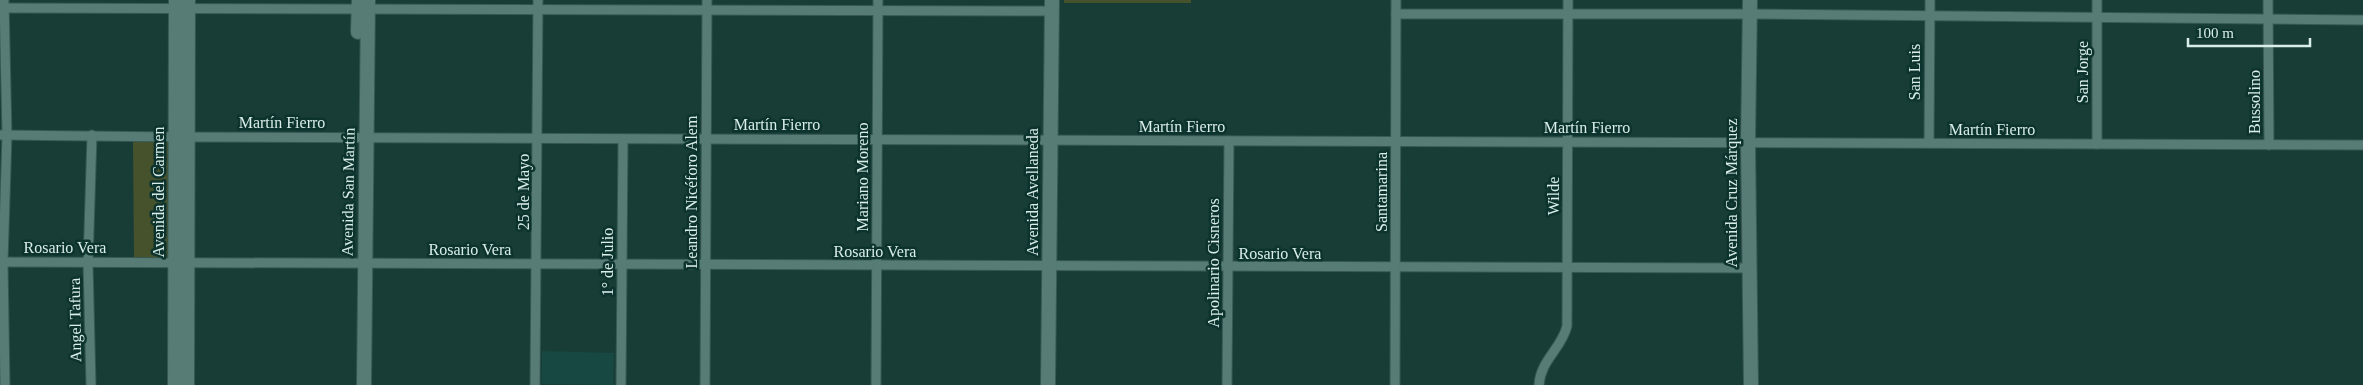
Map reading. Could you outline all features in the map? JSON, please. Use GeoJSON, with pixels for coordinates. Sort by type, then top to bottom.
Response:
{"type":"FeatureCollection","features":[{"type":"Feature","properties":{"kind":"main road","name":"Avenida Cruz Márquez"},"geometry":{"type":"LineString","coordinates":[[1750,0],[1748,143],[1751,385]]}},
{"type":"Feature","properties":{"kind":"main road","name":"Avenida del Carmen"},"geometry":{"type":"LineString","coordinates":[[182,4],[181,263],[186,385]]}},
{"type":"Feature","properties":{"kind":"main road","name":"Avenida San Martín"},"geometry":{"type":"LineString","coordinates":[[357,385],[361,263],[363,4]]}},
{"type":"Feature","properties":{"kind":"main road","name":"Avenida Avellaneda"},"geometry":{"type":"LineString","coordinates":[[1048,385],[1052,5]]}},
{"type":"Feature","properties":{"kind":"main road","name":"Avenida del Carmen"},"geometry":{"type":"LineString","coordinates":[[175,385],[181,263]]}},
{"type":"Feature","properties":{"kind":"main road","name":"Avenida San Martín"},"geometry":{"type":"LineString","coordinates":[[361,263],[364,385]]}},
{"type":"Feature","properties":{"kind":"street","name":"Santamarina"},"geometry":{"type":"LineString","coordinates":[[1395,385],[1396,0]]}},
{"type":"Feature","properties":{"kind":"street","name":"Wilde"},"geometry":{"type":"LineString","coordinates":[[1539,385],[1545,364],[1565,334],[1568,269],[1568,0]]}},
{"type":"Feature","properties":{"kind":"street","name":"San Luis"},"geometry":{"type":"LineString","coordinates":[[1928,143],[1930,0]]}},
{"type":"Feature","properties":{"kind":"street","name":"San Jorge"},"geometry":{"type":"LineString","coordinates":[[2097,0],[2097,144]]}},
{"type":"Feature","properties":{"kind":"street","name":"Bussolino"},"geometry":{"type":"LineString","coordinates":[[2268,0],[2269,144]]}},
{"type":"Feature","properties":{"kind":"street","name":"25 de Mayo"},"geometry":{"type":"LineString","coordinates":[[535,385],[538,4]]}},
{"type":"Feature","properties":{"kind":"street","name":"Leandro Nicéforo Alem"},"geometry":{"type":"LineString","coordinates":[[705,385],[707,4]]}},
{"type":"Feature","properties":{"kind":"street"},"geometry":{"type":"LineString","coordinates":[[5,385],[1,262],[3,5],[1052,5]]}},
{"type":"Feature","properties":{"kind":"street","name":"Mariano Moreno"},"geometry":{"type":"LineString","coordinates":[[876,385],[878,5]]}},
{"type":"Feature","properties":{"kind":"street"},"geometry":{"type":"LineString","coordinates":[[1396,14],[1750,14],[2363,20]]}},
{"type":"Feature","properties":{"kind":"street","name":"Martín Fierro"},"geometry":{"type":"LineString","coordinates":[[3,135],[2363,145]]}},
{"type":"Feature","properties":{"kind":"street","name":"Angel Tafura"},"geometry":{"type":"LineString","coordinates":[[91,385],[88,263],[92,135]]}},
{"type":"Feature","properties":{"kind":"street","name":"1° de Julio"},"geometry":{"type":"LineString","coordinates":[[622,139],[622,385]]}},
{"type":"Feature","properties":{"kind":"street","name":"Apolinario Cisneros"},"geometry":{"type":"LineString","coordinates":[[1227,385],[1229,141]]}},
{"type":"Feature","properties":{"kind":"street","name":"Rosario Vera"},"geometry":{"type":"LineString","coordinates":[[1,262],[1396,269],[1749,268]]}},
{"type":"Feature","properties":{"kind":"shaded area"},"geometry":{"type":"Polygon","coordinates":[[[542,351],[614,353],[613,385],[542,384],[542,351]]]}},
{"type":"Feature","properties":{"kind":"green space"},"geometry":{"type":"Polygon","coordinates":[[[1064,0],[1191,0],[1191,3],[1064,3],[1064,0]]]}},
{"type":"Feature","properties":{"kind":"green space"},"geometry":{"type":"Polygon","coordinates":[[[133,141],[169,141],[169,259],[134,259],[133,141]]]}}]}
